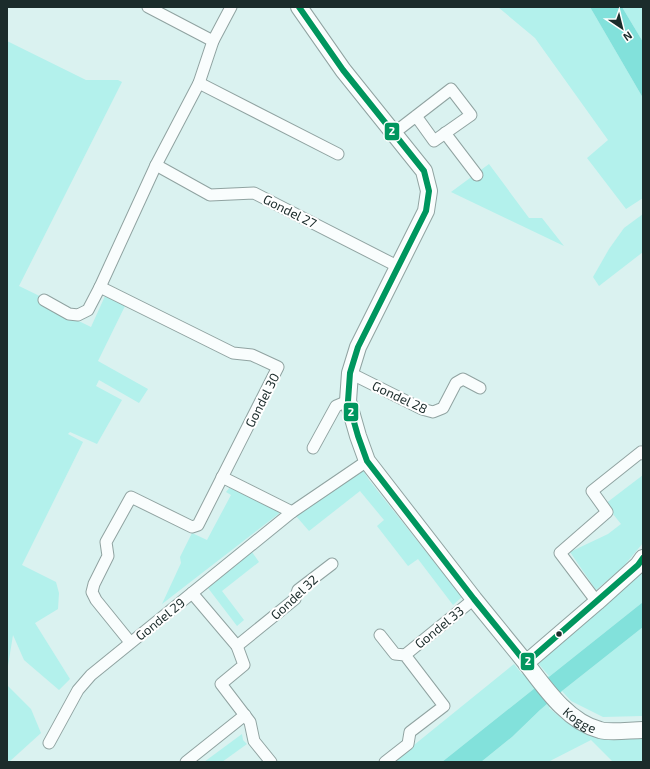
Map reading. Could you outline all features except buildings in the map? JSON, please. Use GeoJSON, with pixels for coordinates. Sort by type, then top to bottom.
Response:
{"type":"FeatureCollection","features":[{"type":"Feature","properties":{"kind":"street"},"geometry":{"type":"LineString","coordinates":[[44,300],[70,314],[78,315],[88,310],[156,165],[199,83],[213,41],[231,7]]}},
{"type":"Feature","properties":{"kind":"street"},"geometry":{"type":"LineString","coordinates":[[299,7],[343,70],[424,171],[429,191],[426,211],[358,347],[350,373],[348,401],[336,406],[313,448]]}},
{"type":"Feature","properties":{"kind":"street"},"geometry":{"type":"LineString","coordinates":[[153,8],[213,41]]}},
{"type":"Feature","properties":{"kind":"street"},"geometry":{"type":"LineString","coordinates":[[199,83],[338,154]]}},
{"type":"Feature","properties":{"kind":"street"},"geometry":{"type":"LineString","coordinates":[[394,133],[416,116],[451,89],[470,115],[434,141],[416,116]]}},
{"type":"Feature","properties":{"kind":"street"},"geometry":{"type":"LineString","coordinates":[[445,133],[477,175]]}},
{"type":"Feature","properties":{"kind":"street","name":"Gondel 27"},"geometry":{"type":"LineString","coordinates":[[156,165],[210,195],[254,193],[399,267]]}},
{"type":"Feature","properties":{"kind":"street","name":"Gondel 30"},"geometry":{"type":"LineString","coordinates":[[100,287],[233,353],[252,355],[278,367],[222,477]]}},
{"type":"Feature","properties":{"kind":"street","name":"Gondel 28"},"geometry":{"type":"LineString","coordinates":[[350,373],[432,412],[443,408],[456,383],[463,379],[480,388]]}},
{"type":"Feature","properties":{"kind":"street","name":"Kogge"},"geometry":{"type":"LineString","coordinates":[[348,401],[358,436],[367,460],[474,599],[568,714],[584,724],[601,731],[643,730]]}},
{"type":"Feature","properties":{"kind":"street"},"geometry":{"type":"LineString","coordinates":[[597,602],[560,553],[608,512],[592,491],[641,452],[643,454]]}},
{"type":"Feature","properties":{"kind":"street","name":"Gondel 29"},"geometry":{"type":"LineString","coordinates":[[49,743],[78,690],[91,675],[292,512],[367,460]]}},
{"type":"Feature","properties":{"kind":"street"},"geometry":{"type":"LineString","coordinates":[[130,642],[96,600],[92,592],[94,584],[108,556],[106,542],[131,497],[192,527],[198,525],[222,477],[292,512]]}},
{"type":"Feature","properties":{"kind":"street"},"geometry":{"type":"LineString","coordinates":[[530,668],[643,558]]}},
{"type":"Feature","properties":{"kind":"street","name":"Gondel 32"},"geometry":{"type":"LineString","coordinates":[[237,646],[295,599],[298,590],[332,564]]}},
{"type":"Feature","properties":{"kind":"street"},"geometry":{"type":"LineString","coordinates":[[192,593],[237,646],[244,665],[221,684],[250,722],[254,741],[271,762]]}},
{"type":"Feature","properties":{"kind":"street","name":"Gondel 33"},"geometry":{"type":"LineString","coordinates":[[380,635],[395,654],[405,655],[474,599]]}},
{"type":"Feature","properties":{"kind":"street","name":"Gondel 33"},"geometry":{"type":"LineString","coordinates":[[385,762],[408,744],[410,732],[444,706],[405,655]]}},
{"type":"Feature","properties":{"kind":"street"},"geometry":{"type":"LineString","coordinates":[[186,762],[245,715]]}},
{"type":"Feature","properties":{"kind":"shaded area"},"geometry":{"type":"Polygon","coordinates":[[[498,7],[590,7],[643,98],[643,198],[626,209],[587,158],[608,140],[535,38],[498,7]]]}},
{"type":"Feature","properties":{"kind":"shaded area"},"geometry":{"type":"Polygon","coordinates":[[[590,7],[622,7],[643,42],[643,98],[590,7]]]}},
{"type":"Feature","properties":{"kind":"shaded area"},"geometry":{"type":"Polygon","coordinates":[[[622,7],[643,7],[643,42],[622,7]]]}},
{"type":"Feature","properties":{"kind":"shaded area"},"geometry":{"type":"Polygon","coordinates":[[[7,41],[86,80],[118,80],[122,82],[19,286],[54,303],[52,308],[91,327],[105,296],[125,306],[98,361],[148,389],[139,403],[99,380],[96,386],[122,400],[97,444],[70,432],[68,434],[83,442],[22,565],[56,582],[59,593],[58,609],[35,623],[70,679],[59,690],[24,660],[13,635],[7,672],[7,41]]]}},
{"type":"Feature","properties":{"kind":"shaded area"},"geometry":{"type":"Polygon","coordinates":[[[489,164],[529,218],[542,218],[564,246],[451,192],[489,164]]]}},
{"type":"Feature","properties":{"kind":"shaded area"},"geometry":{"type":"Polygon","coordinates":[[[643,214],[643,252],[599,286],[593,277],[609,249],[624,228],[643,214]]]}},
{"type":"Feature","properties":{"kind":"shaded area"},"geometry":{"type":"Polygon","coordinates":[[[363,470],[369,480],[462,597],[453,605],[418,559],[408,566],[377,526],[384,520],[360,491],[309,531],[296,516],[363,470]]]}},
{"type":"Feature","properties":{"kind":"shaded area"},"geometry":{"type":"Polygon","coordinates":[[[643,475],[643,543],[622,568],[596,590],[570,552],[608,534],[621,524],[605,504],[643,475]]]}},
{"type":"Feature","properties":{"kind":"shaded area"},"geometry":{"type":"Polygon","coordinates":[[[230,487],[281,512],[162,604],[181,563],[180,557],[192,533],[207,540],[231,495],[226,492],[230,487]]]}},
{"type":"Feature","properties":{"kind":"shaded area"},"geometry":{"type":"Polygon","coordinates":[[[252,552],[259,562],[222,591],[244,620],[237,626],[208,588],[252,552]]]}},
{"type":"Feature","properties":{"kind":"shaded area"},"geometry":{"type":"Polygon","coordinates":[[[643,568],[643,602],[442,762],[393,762],[514,664],[522,674],[549,676],[537,662],[643,568]]]}},
{"type":"Feature","properties":{"kind":"shaded area"},"geometry":{"type":"Polygon","coordinates":[[[643,602],[643,627],[562,691],[512,737],[481,762],[442,762],[643,602]]]}},
{"type":"Feature","properties":{"kind":"shaded area"},"geometry":{"type":"Polygon","coordinates":[[[643,627],[643,716],[603,717],[571,701],[562,691],[643,627]]]}},
{"type":"Feature","properties":{"kind":"shaded area"},"geometry":{"type":"Polygon","coordinates":[[[7,685],[31,709],[41,733],[9,762],[7,762],[7,685]]]}},
{"type":"Feature","properties":{"kind":"shaded area"},"geometry":{"type":"Polygon","coordinates":[[[562,691],[549,708],[566,722],[602,735],[643,735],[643,762],[613,762],[591,740],[548,762],[481,762],[512,737],[562,691]]]}},
{"type":"Feature","properties":{"kind":"shaded area"},"geometry":{"type":"Polygon","coordinates":[[[242,734],[243,740],[247,744],[222,762],[204,762],[242,734]]]}},
{"type":"Feature","properties":{"kind":"transit line","name":"2"},"geometry":{"type":"LineString","coordinates":[[299,7],[343,70],[424,171],[429,191],[426,211],[358,347],[350,373],[348,401],[367,461],[474,599],[526,663],[638,565],[643,558]]}}]}
